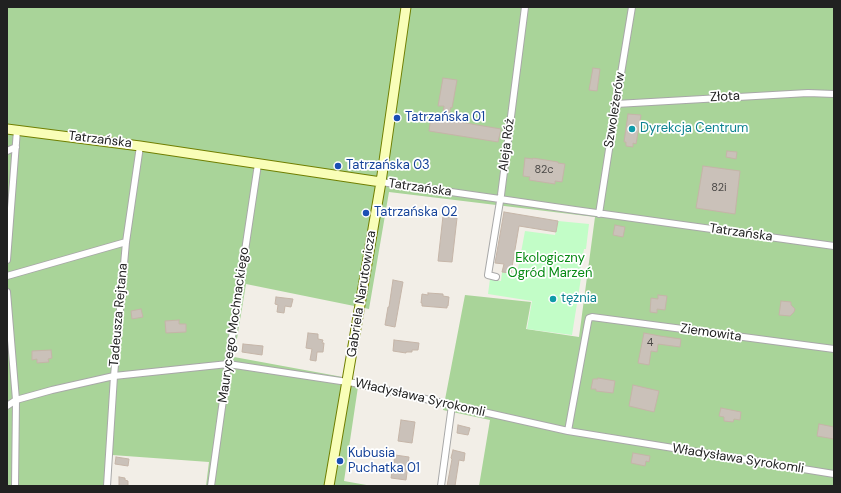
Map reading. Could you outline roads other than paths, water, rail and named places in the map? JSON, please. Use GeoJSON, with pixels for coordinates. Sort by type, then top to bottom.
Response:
{"type":"FeatureCollection","features":[{"type":"Feature","properties":{"kind":"street","name":"Gabriela Narutowicza"},"geometry":{"type":"LineString","coordinates":[[329,486],[381,182],[406,7]]}},
{"type":"Feature","properties":{"kind":"street","name":"Aleja Róż"},"geometry":{"type":"LineString","coordinates":[[496,276],[488,276],[500,199],[525,7]]}},
{"type":"Feature","properties":{"kind":"street","name":"Szwoleżerów"},"geometry":{"type":"LineString","coordinates":[[599,214],[632,7]]}},
{"type":"Feature","properties":{"kind":"street","name":"Złota"},"geometry":{"type":"LineString","coordinates":[[616,104],[808,93],[834,94]]}},
{"type":"Feature","properties":{"kind":"street","name":"Tatrzańska"},"geometry":{"type":"LineString","coordinates":[[7,128],[140,146],[599,214],[834,246]]}},
{"type":"Feature","properties":{"kind":"street"},"geometry":{"type":"LineString","coordinates":[[7,260],[17,130]]}},
{"type":"Feature","properties":{"kind":"street","name":"Tadeusza Rejtana"},"geometry":{"type":"LineString","coordinates":[[107,486],[114,376],[126,242],[140,146]]}},
{"type":"Feature","properties":{"kind":"street"},"geometry":{"type":"LineString","coordinates":[[7,151],[16,147]]}},
{"type":"Feature","properties":{"kind":"street","name":"Maurycego Mochnackiego"},"geometry":{"type":"LineString","coordinates":[[211,486],[258,164]]}},
{"type":"Feature","properties":{"kind":"street"},"geometry":{"type":"LineString","coordinates":[[7,276],[126,242]]}},
{"type":"Feature","properties":{"kind":"street"},"geometry":{"type":"LineString","coordinates":[[7,292],[16,400],[15,486]]}},
{"type":"Feature","properties":{"kind":"street","name":"Ziemowita"},"geometry":{"type":"LineString","coordinates":[[568,431],[588,322],[589,318],[592,317],[834,349]]}},
{"type":"Feature","properties":{"kind":"street","name":"Władysława Syrokomli"},"geometry":{"type":"LineString","coordinates":[[7,406],[16,400],[114,376],[228,364],[347,382],[568,431],[834,474]]}},
{"type":"Feature","properties":{"kind":"street"},"geometry":{"type":"LineString","coordinates":[[441,486],[452,405]]}},
{"type":"Feature","properties":{"kind":"place","name":"Tatrzańska 01"},"geometry":{"type":"Point","coordinates":[397,118]}},
{"type":"Feature","properties":{"kind":"place","name":"Dyrekcja Centrum"},"geometry":{"type":"Point","coordinates":[632,129]}},
{"type":"Feature","properties":{"kind":"place","name":"Tatrzańska 03"},"geometry":{"type":"Point","coordinates":[338,166]}},
{"type":"Feature","properties":{"kind":"place","name":"Tatrzańska 02"},"geometry":{"type":"Point","coordinates":[366,213]}},
{"type":"Feature","properties":{"kind":"place","name":"tężnia"},"geometry":{"type":"Point","coordinates":[553,299]}},
{"type":"Feature","properties":{"kind":"place","name":"Kubusia Puchatka 01"},"geometry":{"type":"Point","coordinates":[340,461]}},
{"type":"Feature","properties":{"kind":"park label","name":"Ekologiczny Ogród Marzeń"},"geometry":{"type":"Point","coordinates":[550,266]}}]}
